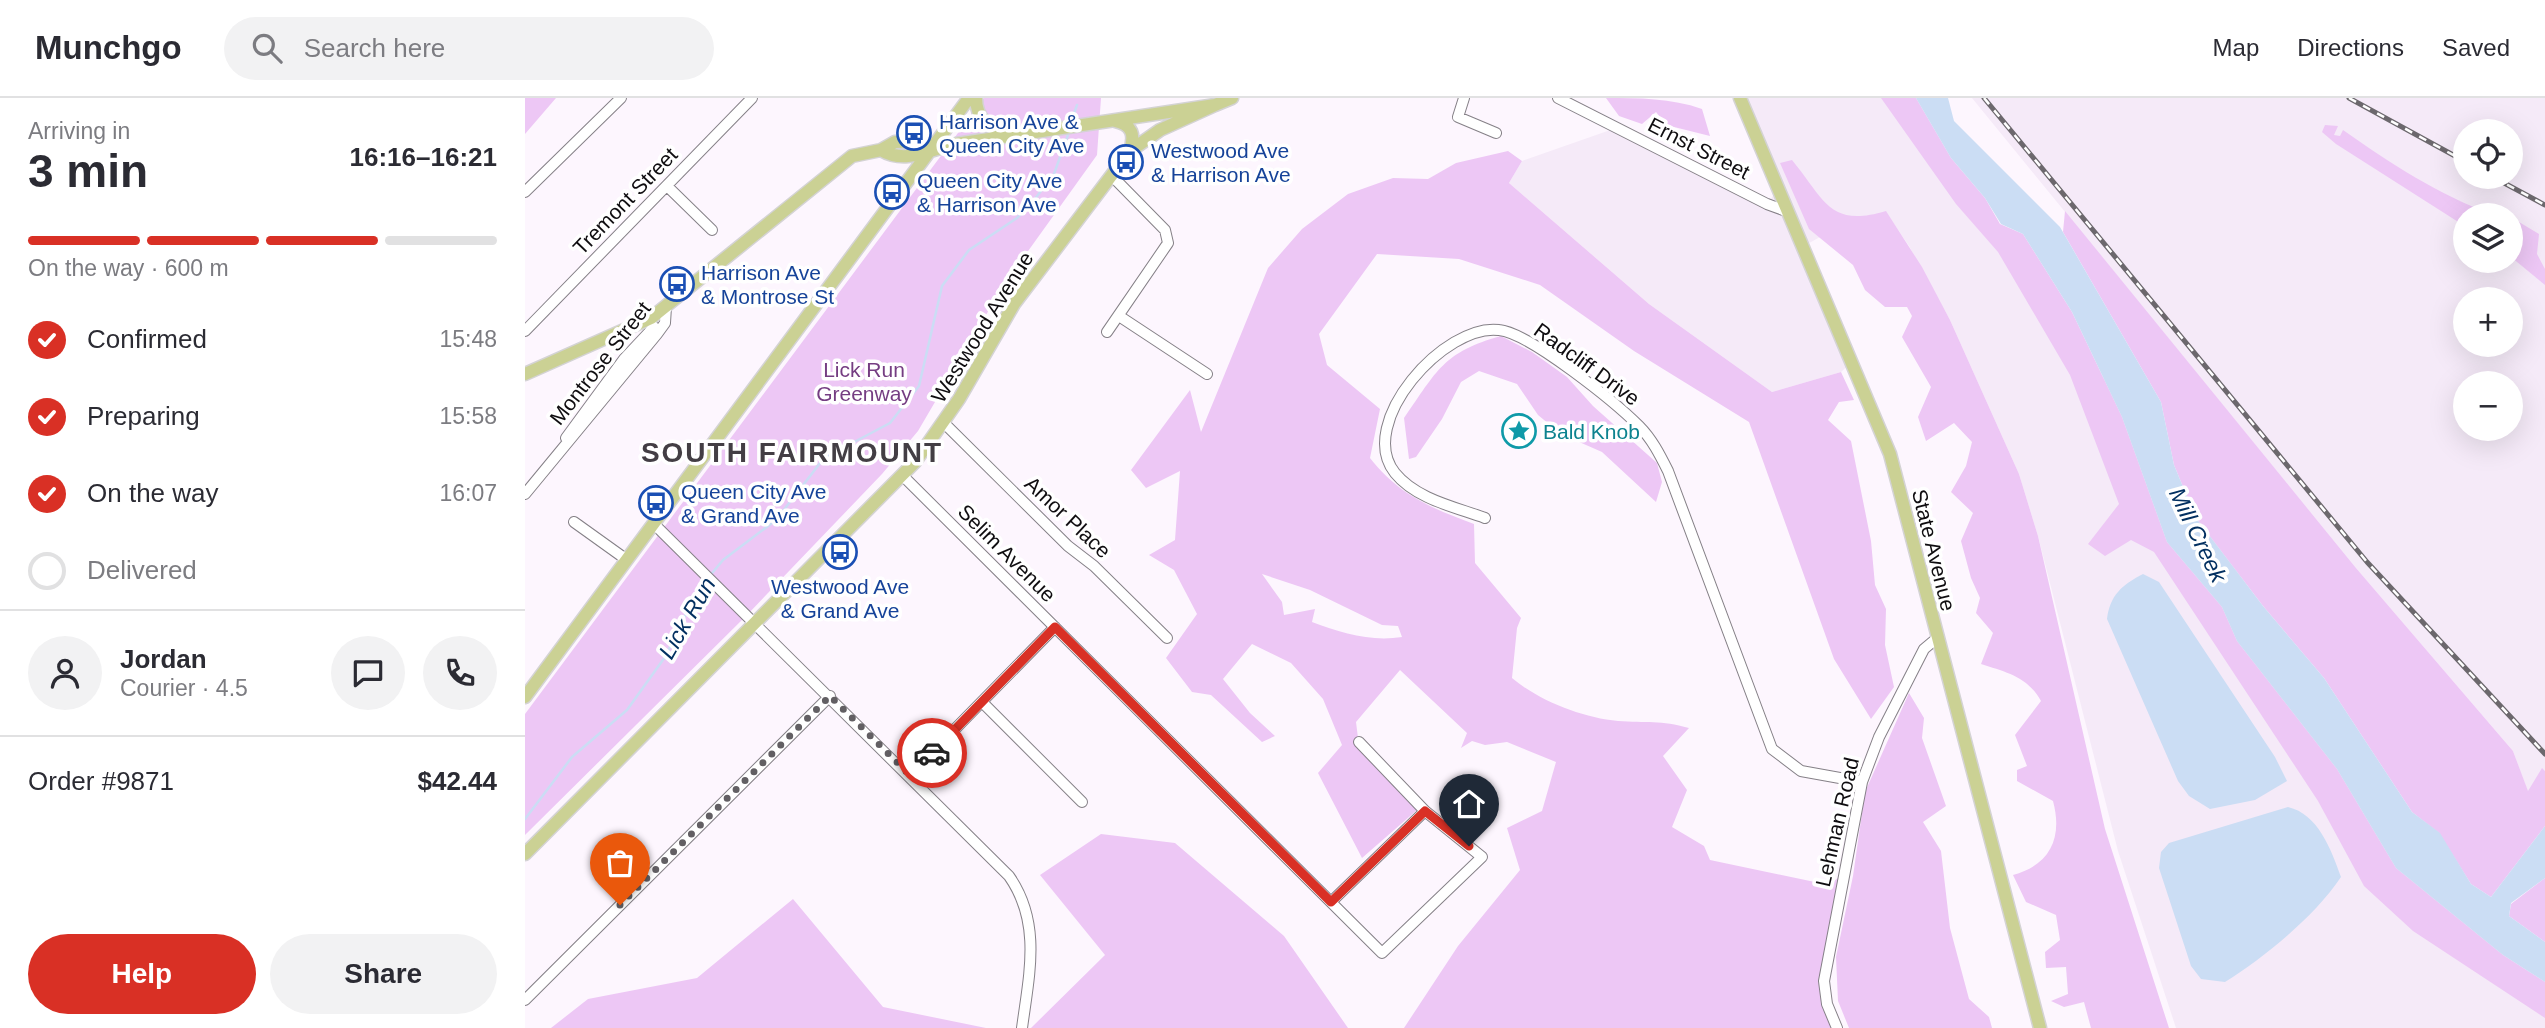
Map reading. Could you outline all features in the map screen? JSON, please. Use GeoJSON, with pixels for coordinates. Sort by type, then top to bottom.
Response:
{"type":"FeatureCollection","features":[{"type":"Feature","properties":{"kind":"main road"},"geometry":{"type":"LineString","coordinates":[[525,697],[969,98]]}},
{"type":"Feature","properties":{"kind":"main road"},"geometry":{"type":"LineString","coordinates":[[976,98],[978,111],[985,123],[1009,135]]}},
{"type":"Feature","properties":{"kind":"main road"},"geometry":{"type":"LineString","coordinates":[[525,374],[621,333],[666,307],[834,168],[859,153],[881,150],[895,142],[922,141],[932,149],[1009,135],[1115,121],[1186,103],[1232,98]]}},
{"type":"Feature","properties":{"kind":"main road","name":"State Avenue"},"geometry":{"type":"LineString","coordinates":[[1740,98],[1890,454],[2039,1028]]}},
{"type":"Feature","properties":{"kind":"main road","name":"Westwood Avenue"},"geometry":{"type":"LineString","coordinates":[[525,854],[903,476],[944,423],[1014,304],[1130,151],[1157,131],[1213,102]]}},
{"type":"Feature","properties":{"kind":"main road"},"geometry":{"type":"LineString","coordinates":[[1115,121],[1125,123],[1132,130],[1134,139],[1130,151]]}},
{"type":"Feature","properties":{"kind":"street"},"geometry":{"type":"LineString","coordinates":[[525,192],[621,98]]}},
{"type":"Feature","properties":{"kind":"street","name":"Tremont Street"},"geometry":{"type":"LineString","coordinates":[[525,331],[752,98]]}},
{"type":"Feature","properties":{"kind":"street"},"geometry":{"type":"LineString","coordinates":[[1464,98],[1458,117],[1496,133]]}},
{"type":"Feature","properties":{"kind":"street","name":"Ernst Street"},"geometry":{"type":"LineString","coordinates":[[1558,98],[1767,204],[1786,211]]}},
{"type":"Feature","properties":{"kind":"street"},"geometry":{"type":"LineString","coordinates":[[1107,332],[1166,247],[1168,238],[1165,230],[1111,176]]}},
{"type":"Feature","properties":{"kind":"street"},"geometry":{"type":"LineString","coordinates":[[667,186],[712,230]]}},
{"type":"Feature","properties":{"kind":"street","name":"Montrose Street"},"geometry":{"type":"LineString","coordinates":[[527,488],[657,334],[665,323],[666,307]]}},
{"type":"Feature","properties":{"kind":"street"},"geometry":{"type":"LineString","coordinates":[[1119,316],[1207,374]]}},
{"type":"Feature","properties":{"kind":"street","name":"Radcliff Drive"},"geometry":{"type":"LineString","coordinates":[[1485,518],[1406,485],[1388,464],[1383,451],[1384,437],[1391,411],[1438,352],[1470,333],[1500,330],[1555,359],[1638,425],[1653,444],[1668,471],[1772,749],[1801,771],[1862,782]]}},
{"type":"Feature","properties":{"kind":"street","name":"Amor Place"},"geometry":{"type":"LineString","coordinates":[[944,423],[1068,546],[1094,566],[1167,638]]}},
{"type":"Feature","properties":{"kind":"street","name":"Selim Avenue"},"geometry":{"type":"LineString","coordinates":[[903,476],[1382,953],[1482,857],[1425,811]]}},
{"type":"Feature","properties":{"kind":"street"},"geometry":{"type":"LineString","coordinates":[[574,522],[627,560]]}},
{"type":"Feature","properties":{"kind":"street"},"geometry":{"type":"LineString","coordinates":[[653,524],[1002,867],[1021,895],[1032,942],[1022,1028]]}},
{"type":"Feature","properties":{"kind":"street"},"geometry":{"type":"LineString","coordinates":[[910,775],[1055,627]]}},
{"type":"Feature","properties":{"kind":"street","name":"Lehman Road"},"geometry":{"type":"LineString","coordinates":[[1837,1028],[1827,1004],[1824,981],[1862,782],[1879,737],[1924,649],[1936,639]]}},
{"type":"Feature","properties":{"kind":"street"},"geometry":{"type":"LineString","coordinates":[[525,1000],[830,696]]}},
{"type":"Feature","properties":{"kind":"street"},"geometry":{"type":"LineString","coordinates":[[982,702],[1083,803]]}},
{"type":"Feature","properties":{"kind":"street"},"geometry":{"type":"LineString","coordinates":[[1331,902],[1425,811],[1359,742]]}},
{"type":"Feature","properties":{"kind":"shaded area"},"geometry":{"type":"Polygon","coordinates":[[[1740,98],[1916,98],[1951,158],[2503,955],[2545,982],[2545,1028],[2176,1028],[2118,851],[2038,536],[2019,474],[1950,320],[1909,246],[1886,212],[1840,226],[1802,247],[1851,363],[1841,372],[1772,392],[1649,304],[1509,183],[1522,161],[1616,128],[1767,204],[1778,189],[1740,98]]]}},
{"type":"Feature","properties":{"kind":"shaded area"},"geometry":{"type":"Polygon","coordinates":[[[1972,98],[2545,98],[2545,771],[2542,769],[2528,792],[2513,751],[2356,568],[1972,98]]]}},
{"type":"Feature","properties":{"kind":"green space"},"geometry":{"type":"Polygon","coordinates":[[[525,98],[556,98],[525,134],[525,98]]]}},
{"type":"Feature","properties":{"kind":"green space","name":"Lick Run Greenway"},"geometry":{"type":"Polygon","coordinates":[[[984,98],[1101,98],[1097,155],[1003,286],[918,431],[882,474],[747,615],[525,835],[525,714],[984,98]]]}},
{"type":"Feature","properties":{"kind":"green space"},"geometry":{"type":"Polygon","coordinates":[[[1606,98],[1667,101],[1702,109],[1710,136],[1666,125],[1656,112],[1642,124],[1619,116],[1606,98]]]}},
{"type":"Feature","properties":{"kind":"green space"},"geometry":{"type":"Polygon","coordinates":[[[1881,98],[1916,98],[1951,158],[1985,198],[2000,224],[2023,234],[2072,312],[2122,417],[2167,542],[2222,607],[2237,641],[2337,769],[2396,868],[2503,955],[2545,982],[2545,1018],[2413,931],[2364,886],[2318,801],[2154,552],[2131,540],[2105,556],[2088,544],[2119,504],[2070,375],[1998,252],[1956,204],[1881,98]]]}},
{"type":"Feature","properties":{"kind":"green space"},"geometry":{"type":"Polygon","coordinates":[[[2325,125],[2338,126],[2334,135],[2340,136],[2343,130],[2416,178],[2465,203],[2453,203],[2453,219],[2336,144],[2322,132],[2325,125]]]}},
{"type":"Feature","properties":{"kind":"green space"},"geometry":{"type":"Polygon","coordinates":[[[1508,151],[1522,161],[1509,183],[1649,304],[1772,392],[1841,372],[1854,400],[1839,402],[1828,420],[1851,441],[1871,541],[1875,585],[1886,609],[1885,645],[1894,687],[1871,719],[1834,659],[1749,422],[1634,351],[1540,285],[1459,259],[1377,254],[1319,334],[1327,365],[1380,409],[1370,458],[1404,491],[1474,524],[1475,563],[1521,618],[1517,628],[1512,678],[1548,701],[1590,716],[1689,728],[1663,756],[1687,790],[1672,827],[1704,846],[1710,860],[1829,885],[1843,874],[1824,981],[1837,1028],[1404,1028],[1458,946],[1520,870],[1507,828],[1542,811],[1556,762],[1507,742],[1485,745],[1472,741],[1461,748],[1467,733],[1400,670],[1356,722],[1359,746],[1417,810],[1362,858],[1318,773],[1342,745],[1323,699],[1291,663],[1252,644],[1223,679],[1250,713],[1275,736],[1262,742],[1211,695],[1192,692],[1166,658],[1197,614],[1174,570],[1149,555],[1175,540],[1180,471],[1146,488],[1131,470],[1190,390],[1201,432],[1268,268],[1302,229],[1348,194],[1393,178],[1428,179],[1456,163],[1508,151]],[[1262,574],[1282,602],[1284,615],[1315,609],[1312,622],[1334,630],[1356,636],[1402,637],[1398,626],[1382,625],[1310,590],[1262,574]]]}},
{"type":"Feature","properties":{"kind":"green space"},"geometry":{"type":"Polygon","coordinates":[[[1792,160],[1821,198],[1840,213],[1852,216],[1886,211],[1922,267],[1950,320],[2019,474],[2038,536],[2105,829],[2169,1028],[2091,1028],[2084,1002],[2064,1007],[2051,1001],[2068,994],[2066,967],[2046,968],[2045,952],[2060,940],[2056,915],[2026,902],[2013,875],[2045,857],[2051,848],[2056,827],[2053,801],[2017,781],[2017,770],[2027,766],[2015,735],[2041,701],[2023,681],[1981,664],[1993,633],[1976,613],[1980,598],[1971,578],[1961,541],[1973,513],[1951,492],[1966,466],[1972,442],[1954,423],[1926,441],[1918,417],[1931,387],[1902,337],[1912,316],[1907,307],[1885,307],[1865,290],[1853,265],[1809,229],[1780,163],[1792,160]]]}},
{"type":"Feature","properties":{"kind":"green space"},"geometry":{"type":"Polygon","coordinates":[[[2065,211],[2356,568],[2513,751],[2528,791],[2542,768],[2545,771],[2545,826],[2491,897],[2471,884],[2439,833],[2412,812],[2324,678],[2263,606],[2196,518],[2174,465],[2161,402],[2063,232],[2065,211]]]}},
{"type":"Feature","properties":{"kind":"green space"},"geometry":{"type":"Polygon","coordinates":[[[2523,224],[2539,234],[2537,254],[2545,269],[2545,285],[2523,267],[2523,224]]]}},
{"type":"Feature","properties":{"kind":"green space"},"geometry":{"type":"Polygon","coordinates":[[[1501,336],[1532,352],[1567,377],[1593,406],[1657,463],[1662,482],[1656,502],[1602,452],[1561,434],[1538,415],[1517,384],[1479,371],[1461,382],[1442,419],[1416,457],[1409,459],[1404,418],[1425,388],[1443,365],[1454,357],[1466,349],[1501,336]]]}},
{"type":"Feature","properties":{"kind":"green space"},"geometry":{"type":"Polygon","coordinates":[[[1909,693],[1924,718],[1922,738],[1946,806],[1923,822],[1941,851],[1950,928],[1969,999],[1989,1017],[1992,1028],[1849,1028],[1838,1001],[1836,957],[1853,876],[1865,792],[1909,693]]]}},
{"type":"Feature","properties":{"kind":"green space"},"geometry":{"type":"Polygon","coordinates":[[[1101,834],[1175,843],[1284,936],[1348,1028],[1031,1028],[1105,955],[1040,875],[1101,834]]]}},
{"type":"Feature","properties":{"kind":"green space"},"geometry":{"type":"Polygon","coordinates":[[[2545,878],[2545,942],[2509,916],[2511,904],[2545,878]]]}},
{"type":"Feature","properties":{"kind":"green space"},"geometry":{"type":"Polygon","coordinates":[[[793,899],[883,1007],[986,1028],[551,1028],[588,999],[697,978],[793,899]]]}},
{"type":"Feature","properties":{"kind":"water","name":"Mill Creek"},"geometry":{"type":"Polygon","coordinates":[[[1916,98],[1948,98],[1954,121],[2060,227],[2161,402],[2174,465],[2196,518],[2263,606],[2324,678],[2412,812],[2440,833],[2471,884],[2491,897],[2545,826],[2545,878],[2511,903],[2509,916],[2545,942],[2545,982],[2503,955],[2396,868],[2337,769],[2237,641],[2222,607],[2167,542],[2122,417],[2072,312],[2023,234],[2001,224],[1985,198],[1951,158],[1916,98]]]}},
{"type":"Feature","properties":{"kind":"water"},"geometry":{"type":"Polygon","coordinates":[[[2143,574],[2159,582],[2275,757],[2287,781],[2255,800],[2210,809],[2189,796],[2178,781],[2107,619],[2111,603],[2118,592],[2143,574]]]}},
{"type":"Feature","properties":{"kind":"water"},"geometry":{"type":"Polygon","coordinates":[[[2288,807],[2308,817],[2322,834],[2341,877],[2303,921],[2256,961],[2225,982],[2201,979],[2191,966],[2159,868],[2161,852],[2169,843],[2288,807]]]}},
{"type":"Feature","properties":{"kind":"waterway","name":"Lick Run"},"geometry":{"type":"LineString","coordinates":[[1071,122],[1077,105]]}},
{"type":"Feature","properties":{"kind":"waterway","name":"Lick Run"},"geometry":{"type":"LineString","coordinates":[[525,819],[572,757],[627,710],[665,657],[697,591],[723,560],[776,520],[824,458],[890,423],[919,386],[942,286],[969,250],[1017,218],[1031,204],[1054,174],[1069,132]]}},
{"type":"Feature","properties":{"kind":"railway"},"geometry":{"type":"LineString","coordinates":[[1984,98],[2367,562],[2545,754]]}},
{"type":"Feature","properties":{"kind":"railway"},"geometry":{"type":"LineString","coordinates":[[2349,98],[2453,155]]}},
{"type":"Feature","properties":{"kind":"railway"},"geometry":{"type":"LineString","coordinates":[[2515,189],[2545,205]]}},
{"type":"Feature","properties":{"kind":"way so far"},"geometry":{"type":"LineString","coordinates":[[620,905],[830,696],[910,775],[932,753]]}},
{"type":"Feature","properties":{"kind":"place","name":"Harrison Ave & Queen City Ave"},"geometry":{"type":"Point","coordinates":[914,133]}},
{"type":"Feature","properties":{"kind":"place","name":"Westwood Ave & Harrison Ave"},"geometry":{"type":"Point","coordinates":[1126,162]}},
{"type":"Feature","properties":{"kind":"place","name":"Queen City Ave & Harrison Ave"},"geometry":{"type":"Point","coordinates":[892,192]}},
{"type":"Feature","properties":{"kind":"place","name":"Harrison Ave & Montrose St"},"geometry":{"type":"Point","coordinates":[677,284]}},
{"type":"Feature","properties":{"kind":"place","name":"Bald Knob"},"geometry":{"type":"Point","coordinates":[1519,431]}},
{"type":"Feature","properties":{"kind":"place","name":"Queen City Ave & Grand Ave"},"geometry":{"type":"Point","coordinates":[656,503]}},
{"type":"Feature","properties":{"kind":"place","name":"Westwood Ave & Grand Ave"},"geometry":{"type":"Point","coordinates":[840,552]}},
{"type":"Feature","properties":{"kind":"district","name":"SOUTH FAIRMOUNT"},"geometry":{"type":"Point","coordinates":[792,452]}},
{"type":"Feature","properties":{"kind":"route"},"geometry":{"type":"LineString","coordinates":[[932,753],[1055,627],[1331,902],[1425,811],[1469,846]]}}]}
